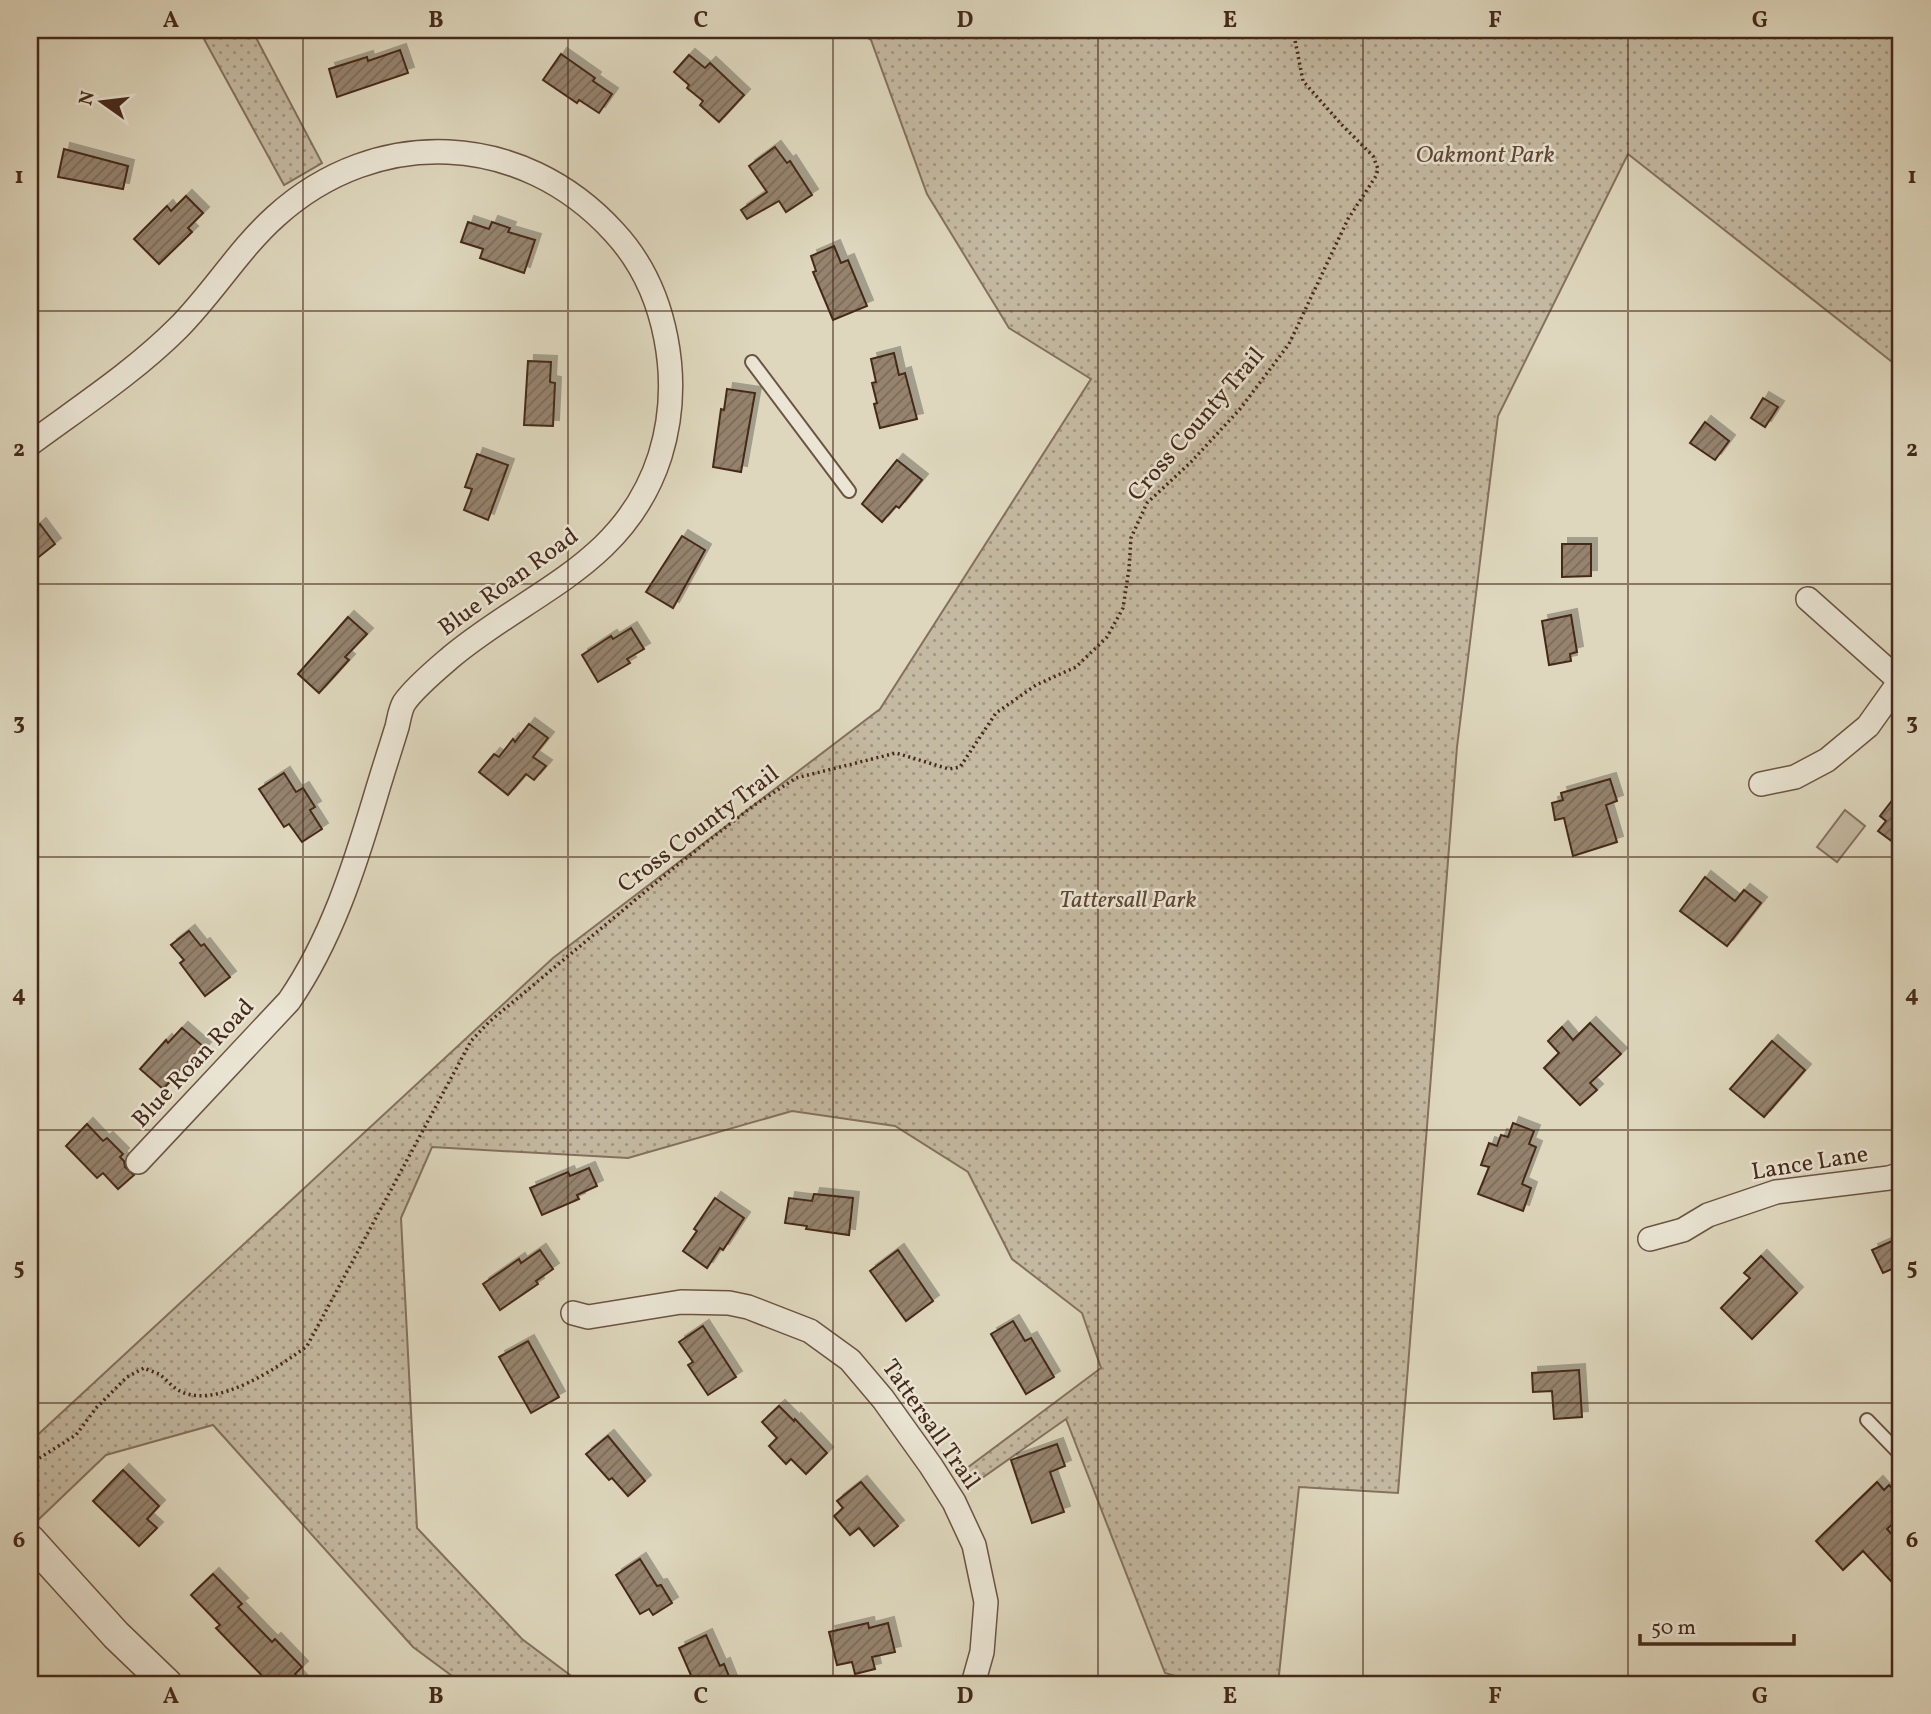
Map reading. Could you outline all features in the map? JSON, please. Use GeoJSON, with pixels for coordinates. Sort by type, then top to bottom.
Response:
{"type":"FeatureCollection","features":[{"type":"Feature","properties":{"kind":"street","name":"Blue Roan Road"},"geometry":{"type":"LineString","coordinates":[[30,444],[132,368],[176,330],[204,301],[265,226],[309,190],[361,164],[418,151],[458,151],[498,159],[537,175],[590,209],[621,239],[645,276],[661,319],[670,359],[669,417],[660,456],[634,509],[610,541],[588,562],[473,639],[403,704],[364,837],[331,927],[308,973],[289,1001],[138,1162]]}},
{"type":"Feature","properties":{"kind":"street"},"geometry":{"type":"LineString","coordinates":[[1761,784],[1795,776],[1827,760],[1868,726],[1900,681],[1808,599]]}},
{"type":"Feature","properties":{"kind":"street","name":"Lance Lane"},"geometry":{"type":"LineString","coordinates":[[1650,1239],[1684,1230],[1708,1215],[1776,1192],[1889,1178],[1901,1174]]}},
{"type":"Feature","properties":{"kind":"street","name":"Tattersall Trail"},"geometry":{"type":"LineString","coordinates":[[572,1313],[589,1317],[681,1302],[729,1303],[748,1307],[810,1331],[850,1360],[883,1399],[931,1466],[954,1502],[974,1545],[986,1602],[982,1652],[973,1684]]}},
{"type":"Feature","properties":{"kind":"street"},"geometry":{"type":"LineString","coordinates":[[30,1540],[116,1635],[167,1684]]}},
{"type":"Feature","properties":{"kind":"lane"},"geometry":{"type":"LineString","coordinates":[[752,362],[849,491]]}},
{"type":"Feature","properties":{"kind":"lane"},"geometry":{"type":"LineString","coordinates":[[1867,1420],[1901,1455]]}},
{"type":"Feature","properties":{"kind":"path","name":"Cross County Trail"},"geometry":{"type":"LineString","coordinates":[[30,1464],[76,1435],[96,1408],[127,1377],[144,1368],[159,1375],[180,1391],[198,1397],[229,1391],[280,1367],[307,1346],[471,1041],[489,1022],[615,916],[753,806],[796,778],[896,753],[949,769],[960,767],[996,713],[1036,685],[1076,667],[1107,637],[1123,608],[1131,538],[1147,503],[1191,462],[1240,409],[1289,344],[1348,219],[1376,176],[1378,169],[1373,156],[1303,81],[1293,30]]}},
{"type":"Feature","properties":{"kind":"green space"},"geometry":{"type":"Polygon","coordinates":[[[199,30],[252,30],[322,163],[284,185],[199,30]]]}},
{"type":"Feature","properties":{"kind":"green space","name":"Tattersall Park"},"geometry":{"type":"Polygon","coordinates":[[[855,30],[1901,30],[1901,369],[1628,154],[1498,416],[1457,747],[1398,1493],[1299,1487],[1278,1684],[1180,1684],[1179,1677],[1165,1673],[1066,1419],[972,1485],[963,1471],[1101,1368],[1082,1313],[1012,1259],[968,1172],[895,1126],[792,1111],[628,1158],[432,1147],[401,1218],[417,1528],[522,1639],[582,1684],[463,1684],[413,1647],[213,1425],[106,1455],[38,1520],[30,1512],[30,1442],[553,958],[880,709],[1091,379],[1009,328],[927,194],[871,40],[855,30]]]}},
{"type":"Feature","properties":{"kind":"green space"},"geometry":{"type":"Polygon","coordinates":[[[1845,810],[1865,826],[1837,862],[1817,847],[1845,810]]]}},
{"type":"Feature","properties":{"kind":"building"},"geometry":{"type":"Polygon","coordinates":[[[400,50],[408,73],[337,97],[329,69],[367,57],[368,61],[400,50]]]}},
{"type":"Feature","properties":{"kind":"building"},"geometry":{"type":"Polygon","coordinates":[[[561,54],[612,94],[599,113],[579,100],[577,103],[543,80],[561,54]]]}},
{"type":"Feature","properties":{"kind":"building"},"geometry":{"type":"Polygon","coordinates":[[[689,55],[705,68],[710,63],[744,95],[719,122],[700,105],[703,101],[687,88],[689,85],[674,72],[689,55]]]}},
{"type":"Feature","properties":{"kind":"building"},"geometry":{"type":"Polygon","coordinates":[[[775,147],[787,163],[790,161],[812,195],[786,212],[779,201],[747,219],[741,210],[767,192],[749,166],[775,147]]]}},
{"type":"Feature","properties":{"kind":"building"},"geometry":{"type":"Polygon","coordinates":[[[64,149],[128,166],[123,189],[58,177],[64,149]]]}},
{"type":"Feature","properties":{"kind":"building"},"geometry":{"type":"Polygon","coordinates":[[[186,196],[203,213],[188,228],[192,232],[159,264],[134,239],[167,206],[171,211],[186,196]]]}},
{"type":"Feature","properties":{"kind":"building"},"geometry":{"type":"Polygon","coordinates":[[[468,222],[489,229],[492,222],[510,228],[508,232],[535,240],[524,273],[480,258],[483,249],[461,242],[468,222]]]}},
{"type":"Feature","properties":{"kind":"building"},"geometry":{"type":"Polygon","coordinates":[[[834,246],[841,263],[848,260],[867,306],[833,320],[813,272],[816,271],[811,256],[834,246]]]}},
{"type":"Feature","properties":{"kind":"building"},"geometry":{"type":"Polygon","coordinates":[[[894,353],[899,375],[905,373],[917,419],[880,428],[874,404],[877,403],[872,383],[876,382],[871,359],[894,353]]]}},
{"type":"Feature","properties":{"kind":"building"},"geometry":{"type":"Polygon","coordinates":[[[528,361],[551,362],[550,382],[555,383],[553,426],[524,425],[528,361]]]}},
{"type":"Feature","properties":{"kind":"building"},"geometry":{"type":"Polygon","coordinates":[[[727,389],[755,393],[741,472],[713,467],[721,409],[724,410],[727,389]]]}},
{"type":"Feature","properties":{"kind":"building"},"geometry":{"type":"Polygon","coordinates":[[[1763,398],[1778,407],[1765,427],[1751,418],[1763,398]]]}},
{"type":"Feature","properties":{"kind":"building"},"geometry":{"type":"Polygon","coordinates":[[[1705,422],[1729,441],[1715,460],[1690,443],[1705,422]]]}},
{"type":"Feature","properties":{"kind":"building"},"geometry":{"type":"Polygon","coordinates":[[[477,454],[508,465],[488,520],[464,510],[472,489],[465,487],[477,454]]]}},
{"type":"Feature","properties":{"kind":"building"},"geometry":{"type":"Polygon","coordinates":[[[897,460],[922,480],[899,508],[896,506],[882,522],[862,504],[897,460]]]}},
{"type":"Feature","properties":{"kind":"building"},"geometry":{"type":"Polygon","coordinates":[[[40,524],[55,544],[30,564],[30,533],[40,524]]]}},
{"type":"Feature","properties":{"kind":"building"},"geometry":{"type":"Polygon","coordinates":[[[682,536],[705,550],[673,608],[646,592],[682,536]]]}},
{"type":"Feature","properties":{"kind":"building"},"geometry":{"type":"Polygon","coordinates":[[[1562,544],[1591,544],[1591,576],[1562,577],[1562,544]]]}},
{"type":"Feature","properties":{"kind":"building"},"geometry":{"type":"Polygon","coordinates":[[[1571,615],[1577,652],[1570,654],[1571,661],[1549,665],[1542,621],[1571,615]]]}},
{"type":"Feature","properties":{"kind":"building"},"geometry":{"type":"Polygon","coordinates":[[[348,617],[367,634],[345,657],[349,660],[319,693],[298,674],[348,617]]]}},
{"type":"Feature","properties":{"kind":"building"},"geometry":{"type":"Polygon","coordinates":[[[631,628],[644,649],[627,659],[630,663],[598,682],[582,655],[611,636],[613,639],[631,628]]]}},
{"type":"Feature","properties":{"kind":"building"},"geometry":{"type":"Polygon","coordinates":[[[529,724],[548,738],[533,757],[546,766],[534,780],[526,774],[508,795],[479,772],[494,754],[499,757],[513,739],[515,742],[529,724]]]}},
{"type":"Feature","properties":{"kind":"building"},"geometry":{"type":"Polygon","coordinates":[[[284,773],[296,792],[303,788],[315,807],[310,810],[322,829],[302,842],[289,824],[284,827],[259,789],[284,773]]]}},
{"type":"Feature","properties":{"kind":"building"},"geometry":{"type":"Polygon","coordinates":[[[1610,779],[1617,801],[1606,805],[1617,842],[1573,856],[1564,818],[1555,820],[1552,803],[1563,800],[1561,793],[1610,779]]]}},
{"type":"Feature","properties":{"kind":"building"},"geometry":{"type":"Polygon","coordinates":[[[1901,789],[1901,848],[1878,831],[1886,821],[1880,816],[1901,789]]]}},
{"type":"Feature","properties":{"kind":"building"},"geometry":{"type":"Polygon","coordinates":[[[1705,877],[1735,901],[1744,890],[1761,903],[1727,946],[1680,911],[1705,877]]]}},
{"type":"Feature","properties":{"kind":"building"},"geometry":{"type":"Polygon","coordinates":[[[189,931],[201,946],[204,944],[230,977],[205,996],[180,963],[184,960],[171,945],[189,931]]]}},
{"type":"Feature","properties":{"kind":"building"},"geometry":{"type":"Polygon","coordinates":[[[1590,1023],[1621,1054],[1590,1083],[1597,1090],[1580,1105],[1544,1068],[1559,1053],[1548,1041],[1562,1027],[1573,1040],[1590,1023]]]}},
{"type":"Feature","properties":{"kind":"building"},"geometry":{"type":"Polygon","coordinates":[[[182,1028],[205,1048],[163,1089],[140,1069],[166,1040],[168,1043],[182,1028]]]}},
{"type":"Feature","properties":{"kind":"building"},"geometry":{"type":"Polygon","coordinates":[[[1772,1041],[1805,1070],[1764,1117],[1730,1089],[1772,1041]]]}},
{"type":"Feature","properties":{"kind":"building"},"geometry":{"type":"Polygon","coordinates":[[[1513,1123],[1534,1131],[1529,1144],[1536,1147],[1522,1184],[1531,1188],[1523,1211],[1478,1194],[1489,1167],[1481,1165],[1489,1143],[1497,1146],[1501,1135],[1508,1137],[1513,1123]]]}},
{"type":"Feature","properties":{"kind":"building"},"geometry":{"type":"Polygon","coordinates":[[[87,1124],[103,1141],[107,1138],[123,1154],[120,1157],[125,1167],[134,1175],[118,1189],[103,1173],[97,1178],[66,1146],[87,1124]]]}},
{"type":"Feature","properties":{"kind":"building"},"geometry":{"type":"Polygon","coordinates":[[[589,1168],[597,1186],[577,1195],[579,1199],[542,1215],[530,1188],[568,1172],[570,1176],[589,1168]]]}},
{"type":"Feature","properties":{"kind":"building"},"geometry":{"type":"Polygon","coordinates":[[[814,1194],[853,1198],[849,1235],[785,1223],[789,1198],[812,1201],[814,1194]]]}},
{"type":"Feature","properties":{"kind":"building"},"geometry":{"type":"Polygon","coordinates":[[[715,1198],[744,1218],[723,1250],[720,1248],[707,1268],[683,1251],[715,1198]]]}},
{"type":"Feature","properties":{"kind":"building"},"geometry":{"type":"Polygon","coordinates":[[[1901,1237],[1901,1265],[1883,1273],[1872,1250],[1901,1237]]]}},
{"type":"Feature","properties":{"kind":"building"},"geometry":{"type":"Polygon","coordinates":[[[540,1250],[553,1269],[536,1281],[538,1284],[500,1310],[483,1284],[519,1259],[521,1263],[540,1250]]]}},
{"type":"Feature","properties":{"kind":"building"},"geometry":{"type":"Polygon","coordinates":[[[898,1250],[933,1301],[906,1321],[870,1271],[898,1250]]]}},
{"type":"Feature","properties":{"kind":"building"},"geometry":{"type":"Polygon","coordinates":[[[1761,1256],[1797,1293],[1752,1339],[1721,1308],[1750,1278],[1744,1273],[1761,1256]]]}},
{"type":"Feature","properties":{"kind":"building"},"geometry":{"type":"Polygon","coordinates":[[[1013,1321],[1025,1341],[1031,1338],[1054,1377],[1026,1394],[991,1334],[1013,1321]]]}},
{"type":"Feature","properties":{"kind":"building"},"geometry":{"type":"Polygon","coordinates":[[[703,1326],[736,1377],[708,1395],[688,1365],[693,1362],[679,1342],[703,1326]]]}},
{"type":"Feature","properties":{"kind":"building"},"geometry":{"type":"Polygon","coordinates":[[[528,1341],[559,1397],[531,1413],[499,1357],[528,1341]]]}},
{"type":"Feature","properties":{"kind":"building"},"geometry":{"type":"Polygon","coordinates":[[[1579,1370],[1582,1417],[1554,1419],[1552,1391],[1533,1392],[1532,1373],[1579,1370]]]}},
{"type":"Feature","properties":{"kind":"building"},"geometry":{"type":"Polygon","coordinates":[[[779,1406],[827,1453],[806,1474],[791,1459],[786,1464],[769,1446],[777,1438],[762,1422],[779,1406]]]}},
{"type":"Feature","properties":{"kind":"building"},"geometry":{"type":"Polygon","coordinates":[[[608,1436],[645,1481],[628,1496],[612,1478],[609,1480],[586,1454],[608,1436]]]}},
{"type":"Feature","properties":{"kind":"building"},"geometry":{"type":"Polygon","coordinates":[[[1057,1444],[1065,1466],[1050,1472],[1064,1512],[1032,1523],[1011,1460],[1057,1444]]]}},
{"type":"Feature","properties":{"kind":"building"},"geometry":{"type":"Polygon","coordinates":[[[123,1470],[159,1506],[147,1519],[157,1528],[139,1546],[93,1501],[123,1470]]]}},
{"type":"Feature","properties":{"kind":"building"},"geometry":{"type":"Polygon","coordinates":[[[861,1482],[898,1526],[874,1546],[859,1528],[850,1535],[834,1516],[843,1508],[837,1501],[861,1482]]]}},
{"type":"Feature","properties":{"kind":"building"},"geometry":{"type":"Polygon","coordinates":[[[1877,1482],[1884,1490],[1889,1485],[1901,1498],[1901,1516],[1887,1529],[1901,1544],[1901,1592],[1863,1551],[1843,1570],[1816,1541],[1877,1482]]]}},
{"type":"Feature","properties":{"kind":"building"},"geometry":{"type":"Polygon","coordinates":[[[640,1559],[657,1586],[661,1585],[672,1603],[653,1615],[649,1609],[640,1614],[616,1575],[640,1559]]]}},
{"type":"Feature","properties":{"kind":"building"},"geometry":{"type":"Polygon","coordinates":[[[213,1574],[242,1604],[238,1607],[272,1642],[275,1639],[302,1667],[295,1674],[304,1684],[270,1684],[216,1628],[220,1625],[191,1595],[213,1574]]]}},
{"type":"Feature","properties":{"kind":"building"},"geometry":{"type":"Polygon","coordinates":[[[868,1623],[869,1628],[888,1623],[895,1652],[872,1657],[875,1669],[855,1674],[852,1662],[837,1665],[829,1632],[868,1623]]]}},
{"type":"Feature","properties":{"kind":"building"},"geometry":{"type":"Polygon","coordinates":[[[706,1635],[720,1666],[724,1664],[732,1684],[705,1684],[702,1676],[693,1680],[679,1648],[706,1635]]]}},
{"type":"Feature","properties":{"kind":"park label","name":"Oakmont Park"},"geometry":{"type":"Point","coordinates":[1485,156]}}]}
